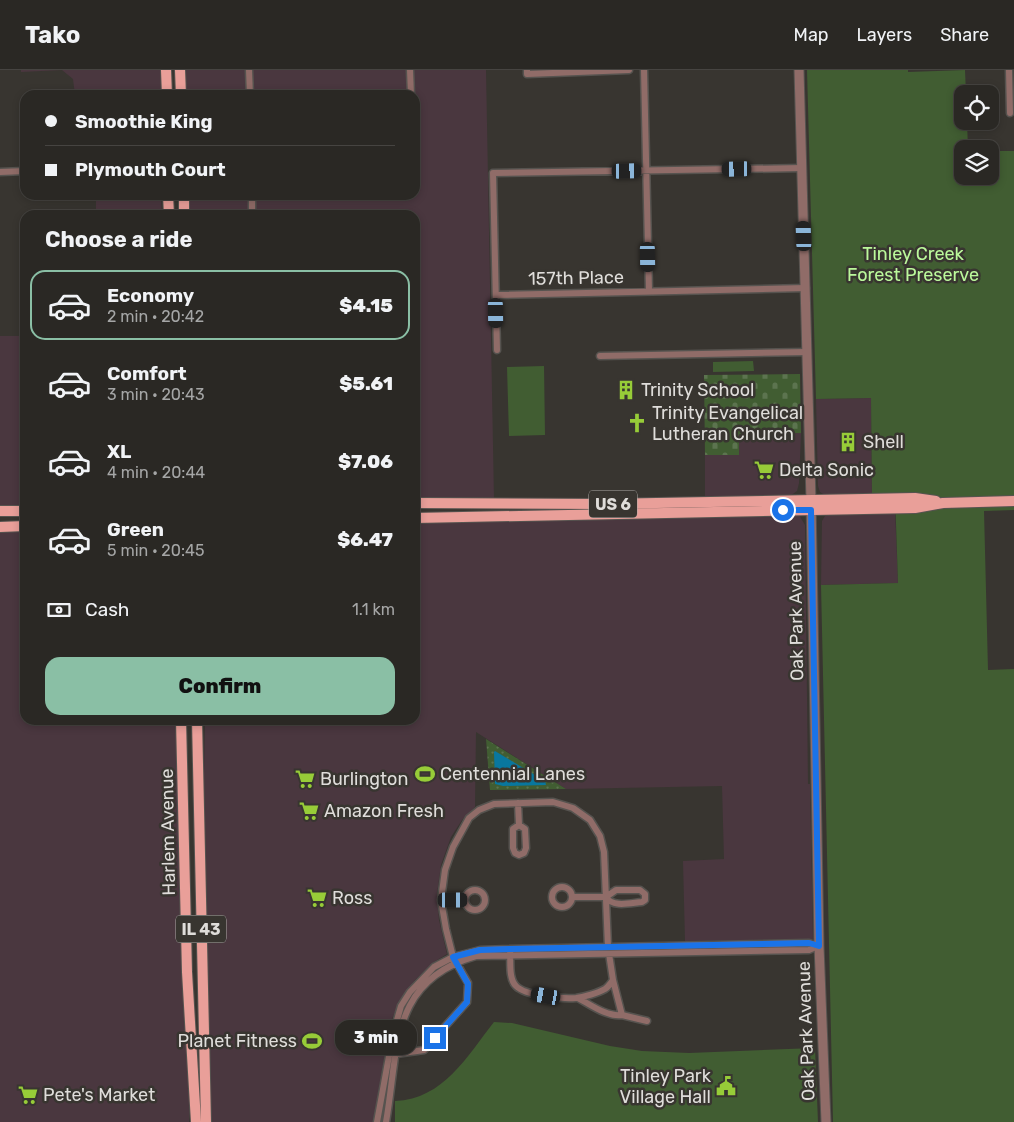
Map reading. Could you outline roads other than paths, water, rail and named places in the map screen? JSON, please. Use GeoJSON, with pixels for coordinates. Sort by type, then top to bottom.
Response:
{"type":"FeatureCollection","features":[{"type":"Feature","properties":{"kind":"main road"},"geometry":{"type":"LineString","coordinates":[[166,70],[167,90]]}},
{"type":"Feature","properties":{"kind":"main road"},"geometry":{"type":"LineString","coordinates":[[180,70],[181,90]]}},
{"type":"Feature","properties":{"kind":"main road","name":"US 6"},"geometry":{"type":"LineString","coordinates":[[420,503],[811,505],[915,508],[943,503],[1014,501]]}},
{"type":"Feature","properties":{"kind":"main road","name":"US 6"},"geometry":{"type":"LineString","coordinates":[[420,518],[811,505]]}},
{"type":"Feature","properties":{"kind":"main road"},"geometry":{"type":"LineString","coordinates":[[0,511],[20,510]]}},
{"type":"Feature","properties":{"kind":"main road"},"geometry":{"type":"LineString","coordinates":[[0,526],[20,526]]}},
{"type":"Feature","properties":{"kind":"main road","name":"Harlem Avenue"},"geometry":{"type":"LineString","coordinates":[[181,725],[186,972],[196,1122]]}},
{"type":"Feature","properties":{"kind":"main road","name":"Harlem Avenue"},"geometry":{"type":"LineString","coordinates":[[197,725],[206,1122]]}},
{"type":"Feature","properties":{"kind":"street"},"geometry":{"type":"LineString","coordinates":[[250,70],[250,90]]}},
{"type":"Feature","properties":{"kind":"street"},"geometry":{"type":"LineString","coordinates":[[410,70],[410,90]]}},
{"type":"Feature","properties":{"kind":"street"},"geometry":{"type":"LineString","coordinates":[[527,72],[629,70]]}},
{"type":"Feature","properties":{"kind":"street"},"geometry":{"type":"LineString","coordinates":[[644,70],[649,291]]}},
{"type":"Feature","properties":{"kind":"street","name":"Oak Park Avenue"},"geometry":{"type":"LineString","coordinates":[[800,70],[811,505],[819,946],[826,1122]]}},
{"type":"Feature","properties":{"kind":"street"},"geometry":{"type":"LineString","coordinates":[[1008,70],[1010,113]]}},
{"type":"Feature","properties":{"kind":"street"},"geometry":{"type":"LineString","coordinates":[[497,350],[493,173],[802,168]]}},
{"type":"Feature","properties":{"kind":"street"},"geometry":{"type":"LineString","coordinates":[[0,172],[20,171]]}},
{"type":"Feature","properties":{"kind":"street","name":"157th Place"},"geometry":{"type":"LineString","coordinates":[[496,295],[806,288]]}},
{"type":"Feature","properties":{"kind":"street"},"geometry":{"type":"LineString","coordinates":[[600,356],[807,352]]}},
{"type":"Feature","properties":{"kind":"street"},"geometry":{"type":"LineString","coordinates":[[396,1054],[424,1050],[467,1002],[468,984],[455,959],[446,929],[441,900],[445,870],[450,854],[469,818],[488,805],[553,802],[573,808],[590,820],[600,836],[603,847],[608,951],[612,980],[622,1015]]}},
{"type":"Feature","properties":{"kind":"street"},"geometry":{"type":"LineString","coordinates":[[518,803],[519,825]]}},
{"type":"Feature","properties":{"kind":"street"},"geometry":{"type":"LineString","coordinates":[[572,897],[606,897],[616,890],[640,890],[645,894],[645,900],[642,902],[615,904],[609,902],[606,897]]}},
{"type":"Feature","properties":{"kind":"street"},"geometry":{"type":"LineString","coordinates":[[441,900],[465,900]]}},
{"type":"Feature","properties":{"kind":"street"},"geometry":{"type":"LineString","coordinates":[[377,1122],[388,1055],[401,1006],[410,992],[434,967],[480,950],[510,952],[809,950],[819,946]]}},
{"type":"Feature","properties":{"kind":"street"},"geometry":{"type":"LineString","coordinates":[[510,952],[512,979],[515,985],[533,994],[560,998],[578,998],[606,988],[612,980]]}},
{"type":"Feature","properties":{"kind":"street"},"geometry":{"type":"LineString","coordinates":[[386,1122],[398,1038],[406,1011],[411,1000],[436,973],[455,959]]}},
{"type":"Feature","properties":{"kind":"street"},"geometry":{"type":"LineString","coordinates":[[578,998],[603,1011],[647,1022]]}},
{"type":"Feature","properties":{"kind":"water"},"geometry":{"type":"Polygon","coordinates":[[[495,751],[545,781],[546,785],[503,786],[495,784],[495,751]]]}},
{"type":"Feature","properties":{"kind":"place","name":"Trinity School"},"geometry":{"type":"Point","coordinates":[626,390]}},
{"type":"Feature","properties":{"kind":"place","name":"Trinity Evangelical Lutheran Church"},"geometry":{"type":"Point","coordinates":[637,423]}},
{"type":"Feature","properties":{"kind":"place","name":"Shell"},"geometry":{"type":"Point","coordinates":[848,442]}},
{"type":"Feature","properties":{"kind":"place","name":"Delta Sonic"},"geometry":{"type":"Point","coordinates":[764,470]}},
{"type":"Feature","properties":{"kind":"place","name":"Centennial Lanes"},"geometry":{"type":"Point","coordinates":[425,774]}},
{"type":"Feature","properties":{"kind":"place","name":"Burlington"},"geometry":{"type":"Point","coordinates":[305,779]}},
{"type":"Feature","properties":{"kind":"place","name":"Amazon Fresh"},"geometry":{"type":"Point","coordinates":[309,811]}},
{"type":"Feature","properties":{"kind":"place","name":"Ross"},"geometry":{"type":"Point","coordinates":[317,898]}},
{"type":"Feature","properties":{"kind":"place","name":"Planet Fitness"},"geometry":{"type":"Point","coordinates":[312,1041]}},
{"type":"Feature","properties":{"kind":"place","name":"Tinley Park Village Hall"},"geometry":{"type":"Point","coordinates":[726,1086]}},
{"type":"Feature","properties":{"kind":"place","name":"Pete's Market"},"geometry":{"type":"Point","coordinates":[28,1095]}},
{"type":"Feature","properties":{"kind":"park label","name":"Tinley Creek Forest Preserve"},"geometry":{"type":"Point","coordinates":[913,264]}}]}
